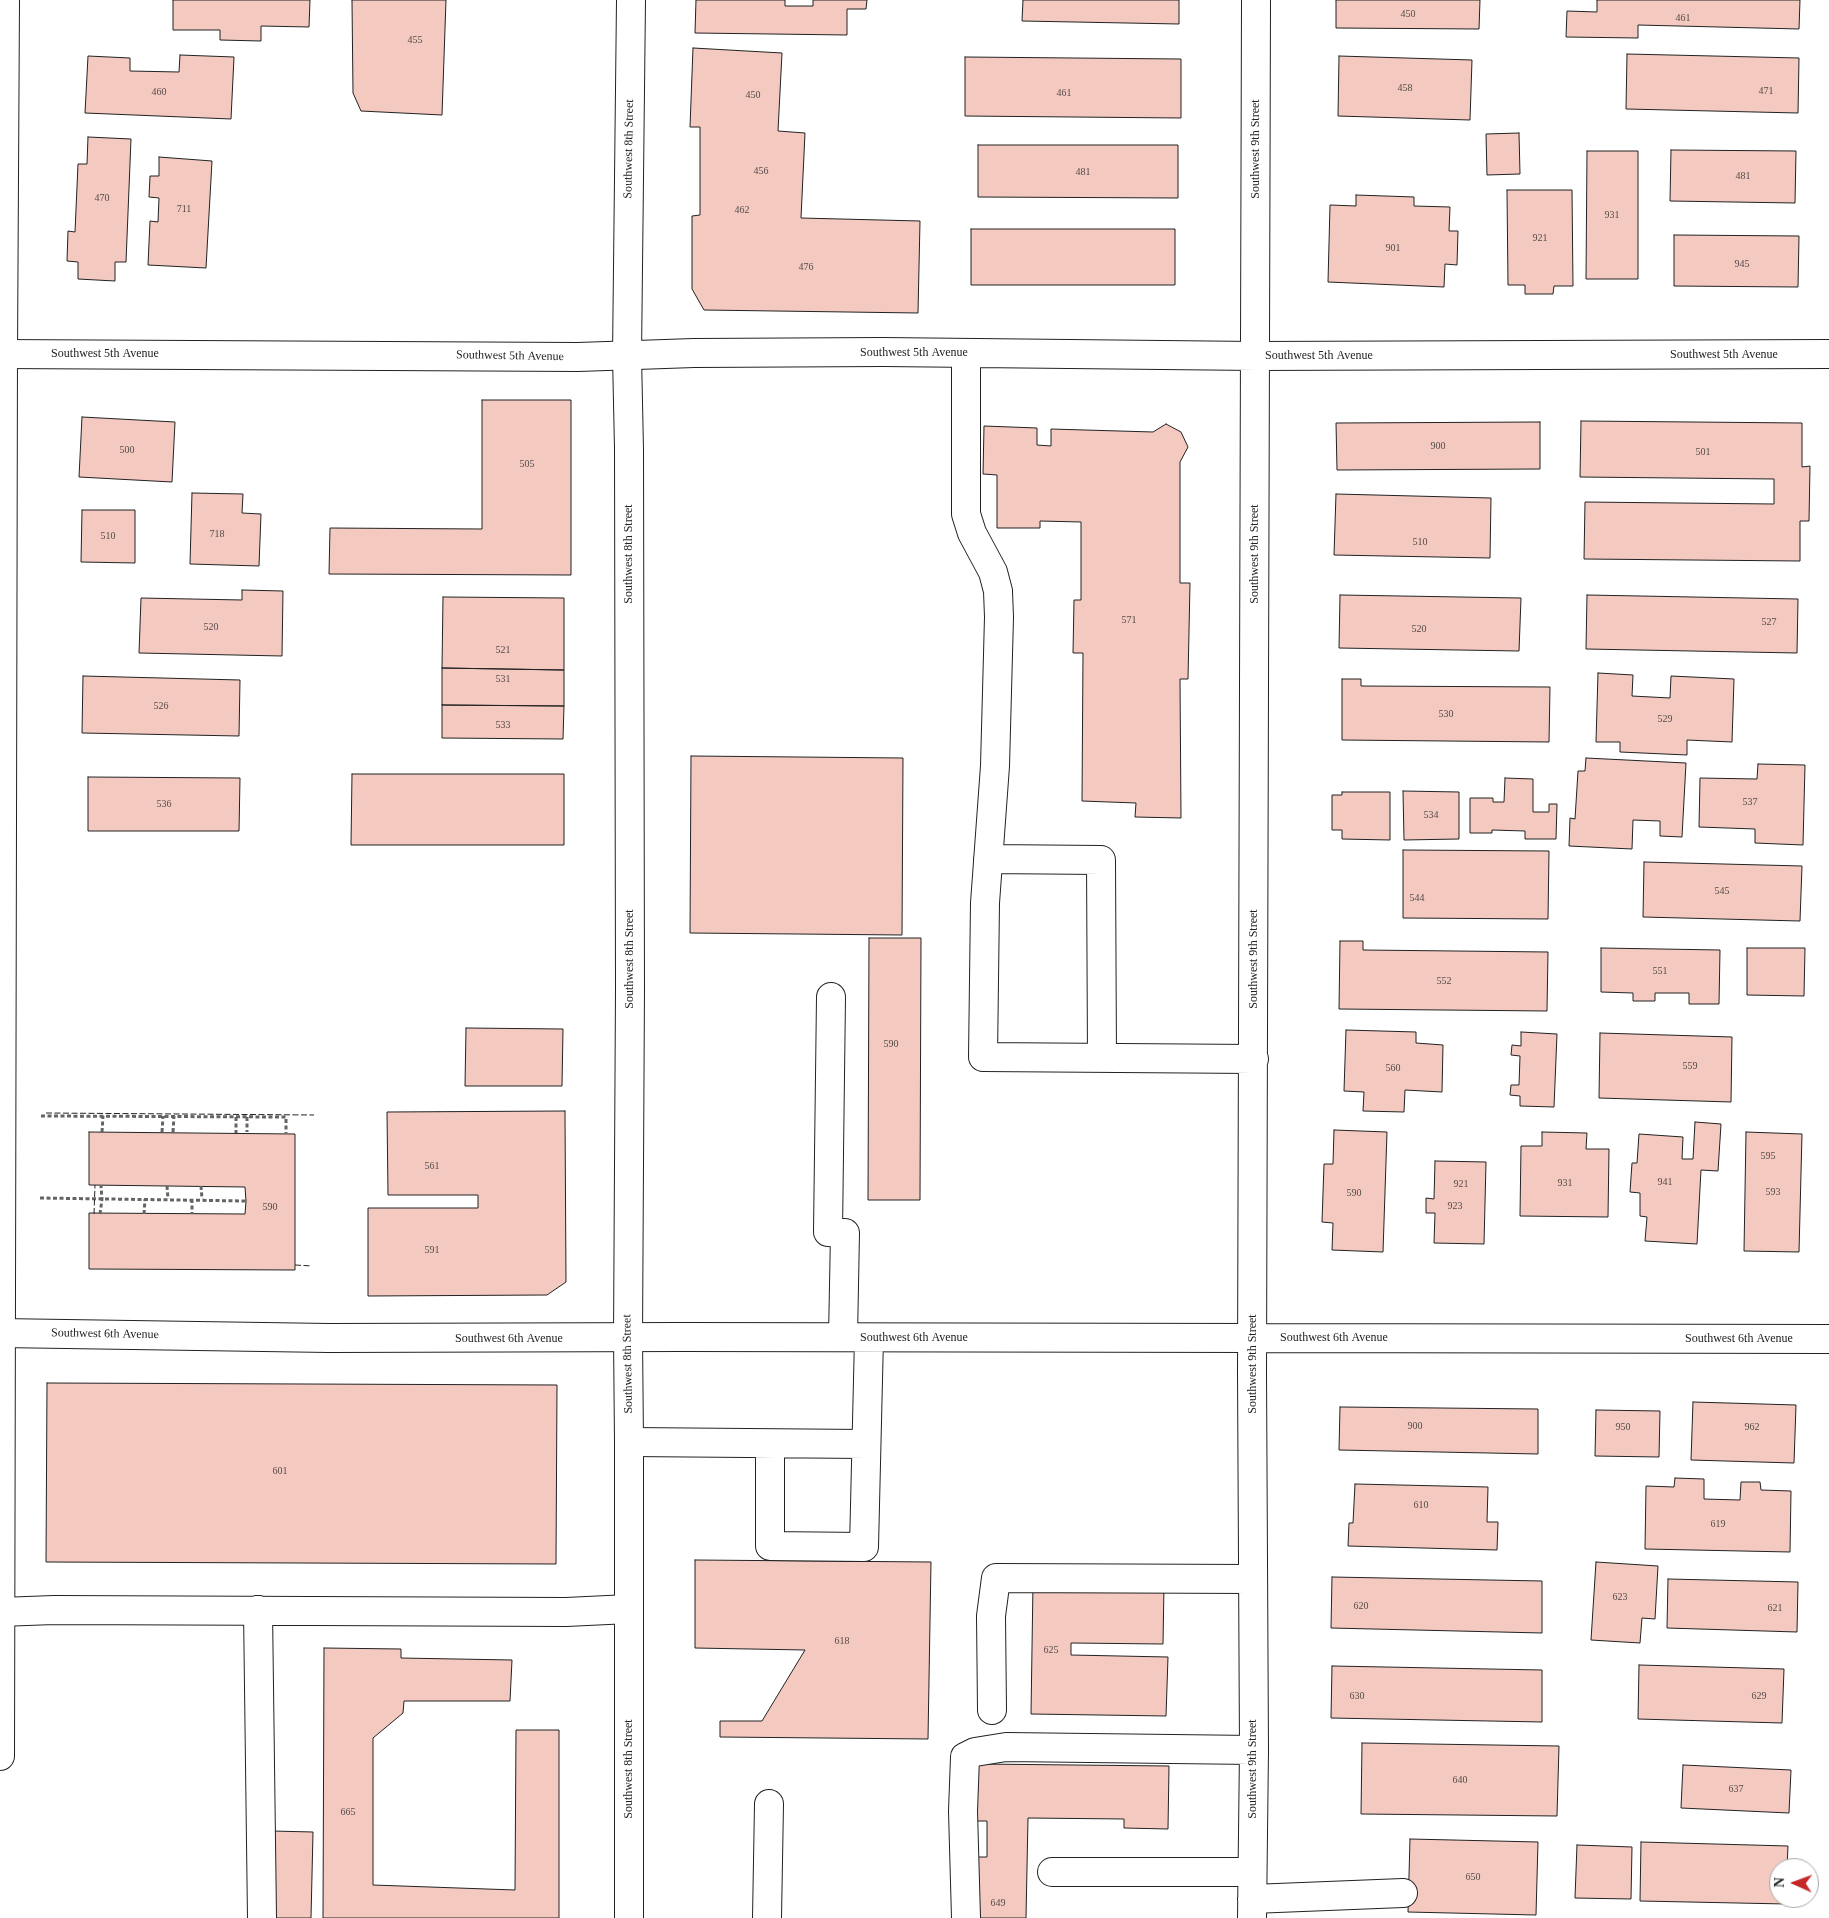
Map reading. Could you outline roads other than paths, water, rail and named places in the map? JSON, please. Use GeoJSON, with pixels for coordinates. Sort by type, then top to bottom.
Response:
{"type":"FeatureCollection","features":[{"type":"Feature","properties":{"kind":"street"},"geometry":{"type":"LineString","coordinates":[[0,1756],[1,354],[5,0]]}},
{"type":"Feature","properties":{"kind":"street","name":"Southwest 8th Street"},"geometry":{"type":"LineString","coordinates":[[629,1918],[628,1338],[630,989],[629,449],[627,356],[631,0]]}},
{"type":"Feature","properties":{"kind":"street","name":"Southwest 9th Street"},"geometry":{"type":"LineString","coordinates":[[1252,1909],[1254,1750],[1252,1579],[1256,0]]}},
{"type":"Feature","properties":{"kind":"street","name":"Southwest 5th Avenue"},"geometry":{"type":"LineString","coordinates":[[1,354],[578,357],[694,353],[1255,356],[1829,354]]}},
{"type":"Feature","properties":{"kind":"street"},"geometry":{"type":"LineString","coordinates":[[966,353],[966,514],[972,533],[993,572],[998,591],[999,617],[995,766],[985,903],[983,1057],[1254,1059]]}},
{"type":"Feature","properties":{"kind":"street"},"geometry":{"type":"LineString","coordinates":[[988,859],[1101,860],[1102,1058]]}},
{"type":"Feature","properties":{"kind":"street"},"geometry":{"type":"LineString","coordinates":[[831,997],[828,1232],[844,1233],[843,1338]]}},
{"type":"Feature","properties":{"kind":"street","name":"Southwest 6th Avenue"},"geometry":{"type":"LineString","coordinates":[[1,1333],[329,1338],[1829,1339]]}},
{"type":"Feature","properties":{"kind":"street"},"geometry":{"type":"LineString","coordinates":[[770,1444],[770,1546],[864,1547],[870,1338]]}},
{"type":"Feature","properties":{"kind":"street"},"geometry":{"type":"LineString","coordinates":[[629,1442],[866,1444]]}},
{"type":"Feature","properties":{"kind":"street"},"geometry":{"type":"LineString","coordinates":[[992,1710],[991,1616],[996,1578],[1252,1579]]}},
{"type":"Feature","properties":{"kind":"street"},"geometry":{"type":"LineString","coordinates":[[0,1612],[54,1610],[566,1612],[629,1609]]}},
{"type":"Feature","properties":{"kind":"street"},"geometry":{"type":"LineString","coordinates":[[258,1610],[262,1918]]}},
{"type":"Feature","properties":{"kind":"street"},"geometry":{"type":"LineString","coordinates":[[966,1918],[963,1811],[965,1757],[975,1752],[1006,1747],[1254,1750]]}},
{"type":"Feature","properties":{"kind":"street"},"geometry":{"type":"LineString","coordinates":[[767,1918],[769,1804]]}},
{"type":"Feature","properties":{"kind":"street"},"geometry":{"type":"LineString","coordinates":[[1052,1872],[1252,1872]]}},
{"type":"Feature","properties":{"kind":"street"},"geometry":{"type":"LineString","coordinates":[[1252,1909],[1403,1893]]}}]}
